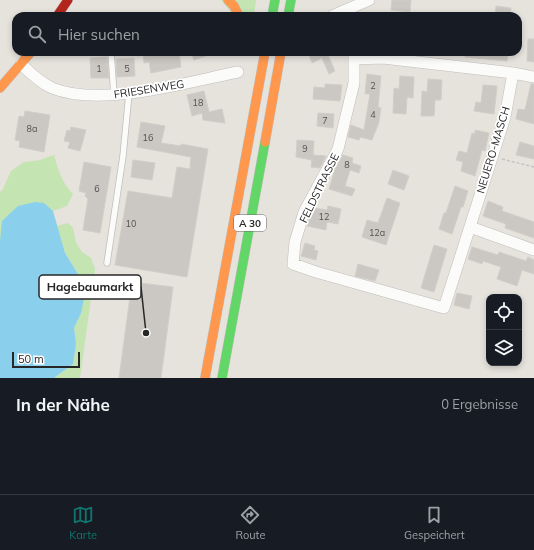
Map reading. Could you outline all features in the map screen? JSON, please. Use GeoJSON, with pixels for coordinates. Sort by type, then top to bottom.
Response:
{"type":"FeatureCollection","features":[{"type":"Feature","properties":{"kind":"main road"},"geometry":{"type":"LineString","coordinates":[[228,0],[237,12]]}},
{"type":"Feature","properties":{"kind":"main road"},"geometry":{"type":"LineString","coordinates":[[273,12],[275,0]]}},
{"type":"Feature","properties":{"kind":"main road"},"geometry":{"type":"LineString","coordinates":[[289,12],[291,0]]}},
{"type":"Feature","properties":{"kind":"main road"},"geometry":{"type":"LineString","coordinates":[[59,12],[66,1]]}},
{"type":"Feature","properties":{"kind":"main road"},"geometry":{"type":"LineString","coordinates":[[0,88],[27,56]]}},
{"type":"Feature","properties":{"kind":"main road","name":"A 30"},"geometry":{"type":"LineString","coordinates":[[205,378],[264,56]]}},
{"type":"Feature","properties":{"kind":"main road","name":"A 30"},"geometry":{"type":"LineString","coordinates":[[222,378],[281,56]]}},
{"type":"Feature","properties":{"kind":"main road"},"geometry":{"type":"LineString","coordinates":[[242,182],[250,82]]}},
{"type":"Feature","properties":{"kind":"street"},"geometry":{"type":"LineString","coordinates":[[355,12],[369,0]]}},
{"type":"Feature","properties":{"kind":"street"},"geometry":{"type":"LineString","coordinates":[[354,56],[514,73],[534,77]]}},
{"type":"Feature","properties":{"kind":"street","name":"FELDSTRASSE"},"geometry":{"type":"LineString","coordinates":[[354,56],[354,83],[338,149],[304,212],[295,242],[294,264],[316,272],[444,308]]}},
{"type":"Feature","properties":{"kind":"street","name":"FRIESENWEG"},"geometry":{"type":"LineString","coordinates":[[20,64],[50,87],[64,92],[84,94],[114,95],[129,93],[238,72]]}},
{"type":"Feature","properties":{"kind":"street","name":"NEUERO-MASCH"},"geometry":{"type":"LineString","coordinates":[[444,308],[505,117],[514,73]]}},
{"type":"Feature","properties":{"kind":"street"},"geometry":{"type":"LineString","coordinates":[[470,227],[534,250]]}},
{"type":"Feature","properties":{"kind":"lane"},"geometry":{"type":"LineString","coordinates":[[111,56],[114,95]]}},
{"type":"Feature","properties":{"kind":"lane"},"geometry":{"type":"LineString","coordinates":[[107,263],[123,156],[129,93]]}},
{"type":"Feature","properties":{"kind":"path"},"geometry":{"type":"LineString","coordinates":[[492,157],[534,167]]}},
{"type":"Feature","properties":{"kind":"green space"},"geometry":{"type":"Polygon","coordinates":[[[221,0],[256,0],[254,12],[231,12],[221,0]]]}},
{"type":"Feature","properties":{"kind":"green space"},"geometry":{"type":"Polygon","coordinates":[[[54,155],[61,176],[73,194],[67,206],[53,211],[44,203],[0,241],[0,192],[3,189],[11,171],[24,162],[40,160],[54,155]]]}},
{"type":"Feature","properties":{"kind":"green space"},"geometry":{"type":"Polygon","coordinates":[[[68,223],[73,228],[76,243],[82,252],[91,258],[95,269],[80,378],[54,378],[73,364],[76,344],[74,328],[81,313],[81,279],[65,253],[57,226],[68,223]]]}},
{"type":"Feature","properties":{"kind":"water"},"geometry":{"type":"Polygon","coordinates":[[[35,202],[44,203],[53,211],[65,253],[81,279],[85,294],[81,313],[74,328],[76,344],[73,364],[54,378],[0,378],[0,241],[2,221],[18,206],[35,202]]]}},
{"type":"Feature","properties":{"kind":"building"},"geometry":{"type":"Polygon","coordinates":[[[392,0],[411,0],[410,12],[391,10],[392,0]]]}},
{"type":"Feature","properties":{"kind":"building"},"geometry":{"type":"Polygon","coordinates":[[[496,6],[511,8],[510,12],[495,12],[496,6]]]}},
{"type":"Feature","properties":{"kind":"building"},"geometry":{"type":"Polygon","coordinates":[[[528,39],[534,39],[534,62],[527,61],[528,39]]]}},
{"type":"Feature","properties":{"kind":"building"},"geometry":{"type":"Polygon","coordinates":[[[143,56],[180,56],[181,67],[151,73],[149,62],[144,63],[143,56]]]}},
{"type":"Feature","properties":{"kind":"building"},"geometry":{"type":"Polygon","coordinates":[[[192,56],[206,56],[194,60],[192,56]]]}},
{"type":"Feature","properties":{"kind":"building"},"geometry":{"type":"Polygon","coordinates":[[[309,56],[328,56],[335,71],[329,74],[322,58],[312,63],[309,56]]]}},
{"type":"Feature","properties":{"kind":"building"},"geometry":{"type":"Polygon","coordinates":[[[465,56],[508,56],[507,61],[465,56]]]}},
{"type":"Feature","properties":{"kind":"building"},"geometry":{"type":"Polygon","coordinates":[[[107,57],[109,78],[91,78],[90,58],[107,57]]]}},
{"type":"Feature","properties":{"kind":"building"},"geometry":{"type":"Polygon","coordinates":[[[134,58],[135,76],[117,77],[116,59],[134,58]]]}},
{"type":"Feature","properties":{"kind":"building"},"geometry":{"type":"Polygon","coordinates":[[[367,74],[381,76],[378,107],[381,108],[379,122],[372,140],[360,137],[359,140],[348,137],[351,125],[364,130],[370,94],[365,94],[367,74]]]}},
{"type":"Feature","properties":{"kind":"building"},"geometry":{"type":"Polygon","coordinates":[[[400,76],[414,77],[413,98],[407,97],[406,114],[393,113],[394,88],[399,89],[400,76]]]}},
{"type":"Feature","properties":{"kind":"building"},"geometry":{"type":"Polygon","coordinates":[[[428,79],[442,80],[441,100],[435,100],[434,116],[421,116],[422,91],[427,92],[428,79]]]}},
{"type":"Feature","properties":{"kind":"building"},"geometry":{"type":"Polygon","coordinates":[[[325,84],[342,85],[340,101],[313,99],[314,87],[325,88],[325,84]]]}},
{"type":"Feature","properties":{"kind":"building"},"geometry":{"type":"Polygon","coordinates":[[[531,84],[534,84],[534,124],[516,119],[518,109],[525,110],[531,84]]]}},
{"type":"Feature","properties":{"kind":"building"},"geometry":{"type":"Polygon","coordinates":[[[483,85],[497,86],[494,114],[474,111],[476,102],[481,103],[483,85]]]}},
{"type":"Feature","properties":{"kind":"building"},"geometry":{"type":"Polygon","coordinates":[[[204,91],[209,112],[222,109],[225,123],[203,120],[202,113],[192,116],[187,95],[204,91]]]}},
{"type":"Feature","properties":{"kind":"building"},"geometry":{"type":"Polygon","coordinates":[[[25,111],[50,115],[44,152],[19,147],[20,141],[15,140],[19,116],[24,117],[25,111]]]}},
{"type":"Feature","properties":{"kind":"building"},"geometry":{"type":"Polygon","coordinates":[[[318,113],[334,114],[333,128],[317,126],[318,113]]]}},
{"type":"Feature","properties":{"kind":"building"},"geometry":{"type":"Polygon","coordinates":[[[141,122],[165,126],[161,143],[181,146],[181,144],[208,149],[187,277],[115,265],[128,191],[172,198],[177,167],[190,169],[191,157],[137,147],[141,122]]]}},
{"type":"Feature","properties":{"kind":"building"},"geometry":{"type":"Polygon","coordinates":[[[71,127],[86,130],[80,151],[68,148],[70,142],[64,141],[67,130],[70,131],[71,127]]]}},
{"type":"Feature","properties":{"kind":"building"},"geometry":{"type":"Polygon","coordinates":[[[475,130],[489,133],[485,151],[482,150],[475,176],[461,171],[463,162],[456,160],[459,151],[467,153],[472,133],[475,134],[475,130]]]}},
{"type":"Feature","properties":{"kind":"building"},"geometry":{"type":"Polygon","coordinates":[[[297,140],[314,141],[313,155],[326,156],[320,168],[311,167],[312,160],[296,157],[297,140]]]}},
{"type":"Feature","properties":{"kind":"building"},"geometry":{"type":"Polygon","coordinates":[[[520,142],[534,146],[534,159],[516,155],[520,142]]]}},
{"type":"Feature","properties":{"kind":"building"},"geometry":{"type":"Polygon","coordinates":[[[343,155],[353,158],[352,163],[361,166],[359,173],[350,170],[345,186],[355,189],[352,196],[329,189],[335,169],[343,155]]]}},
{"type":"Feature","properties":{"kind":"building"},"geometry":{"type":"Polygon","coordinates":[[[133,160],[155,163],[152,180],[131,177],[133,160]]]}},
{"type":"Feature","properties":{"kind":"building"},"geometry":{"type":"Polygon","coordinates":[[[84,162],[111,167],[100,233],[83,230],[88,199],[85,196],[86,193],[79,191],[84,162]]]}},
{"type":"Feature","properties":{"kind":"building"},"geometry":{"type":"Polygon","coordinates":[[[393,170],[409,176],[404,190],[388,184],[393,170]]]}},
{"type":"Feature","properties":{"kind":"building"},"geometry":{"type":"Polygon","coordinates":[[[455,186],[468,191],[452,234],[439,229],[455,186]]]}},
{"type":"Feature","properties":{"kind":"building"},"geometry":{"type":"Polygon","coordinates":[[[387,198],[400,203],[386,245],[362,237],[367,220],[378,223],[387,198]]]}},
{"type":"Feature","properties":{"kind":"building"},"geometry":{"type":"Polygon","coordinates":[[[488,201],[503,207],[502,211],[534,222],[534,238],[505,228],[506,224],[483,216],[488,201]]]}},
{"type":"Feature","properties":{"kind":"building"},"geometry":{"type":"Polygon","coordinates":[[[328,206],[341,209],[338,224],[327,222],[326,230],[307,226],[314,208],[327,210],[328,206]]]}},
{"type":"Feature","properties":{"kind":"building"},"geometry":{"type":"Polygon","coordinates":[[[305,243],[315,246],[314,250],[318,251],[316,260],[301,256],[305,243]]]}},
{"type":"Feature","properties":{"kind":"building"},"geometry":{"type":"Polygon","coordinates":[[[434,245],[447,249],[434,292],[421,288],[434,245]]]}},
{"type":"Feature","properties":{"kind":"building"},"geometry":{"type":"Polygon","coordinates":[[[472,247],[498,255],[499,252],[526,261],[528,257],[534,260],[534,274],[522,270],[517,286],[497,279],[501,267],[483,261],[482,264],[468,259],[472,247]]]}},
{"type":"Feature","properties":{"kind":"building"},"geometry":{"type":"Polygon","coordinates":[[[358,264],[379,270],[375,281],[355,276],[358,264]]]}},
{"type":"Feature","properties":{"kind":"building"},"geometry":{"type":"Polygon","coordinates":[[[132,282],[173,287],[161,378],[119,378],[132,282]]]}},
{"type":"Feature","properties":{"kind":"building"},"geometry":{"type":"Polygon","coordinates":[[[457,293],[472,296],[469,309],[454,305],[457,293]]]}},
{"type":"Feature","properties":{"kind":"traffic: fast"},"geometry":{"type":"LineString","coordinates":[[273,12],[275,0]]}},
{"type":"Feature","properties":{"kind":"traffic: fast"},"geometry":{"type":"LineString","coordinates":[[289,12],[291,0]]}},
{"type":"Feature","properties":{"kind":"traffic: fast"},"geometry":{"type":"LineString","coordinates":[[222,378],[265,142]]}},
{"type":"Feature","properties":{"kind":"traffic: slow"},"geometry":{"type":"LineString","coordinates":[[228,0],[237,12]]}},
{"type":"Feature","properties":{"kind":"traffic: slow"},"geometry":{"type":"LineString","coordinates":[[0,88],[28,56]]}},
{"type":"Feature","properties":{"kind":"traffic: slow"},"geometry":{"type":"LineString","coordinates":[[205,378],[264,56]]}},
{"type":"Feature","properties":{"kind":"traffic: slow"},"geometry":{"type":"LineString","coordinates":[[265,142],[280,56]]}},
{"type":"Feature","properties":{"kind":"traffic: jam"},"geometry":{"type":"LineString","coordinates":[[60,12],[68,0]]}},
{"type":"Feature","properties":{"kind":"place","name":"Hagebaumarkt"},"geometry":{"type":"Point","coordinates":[146,333]}}]}
